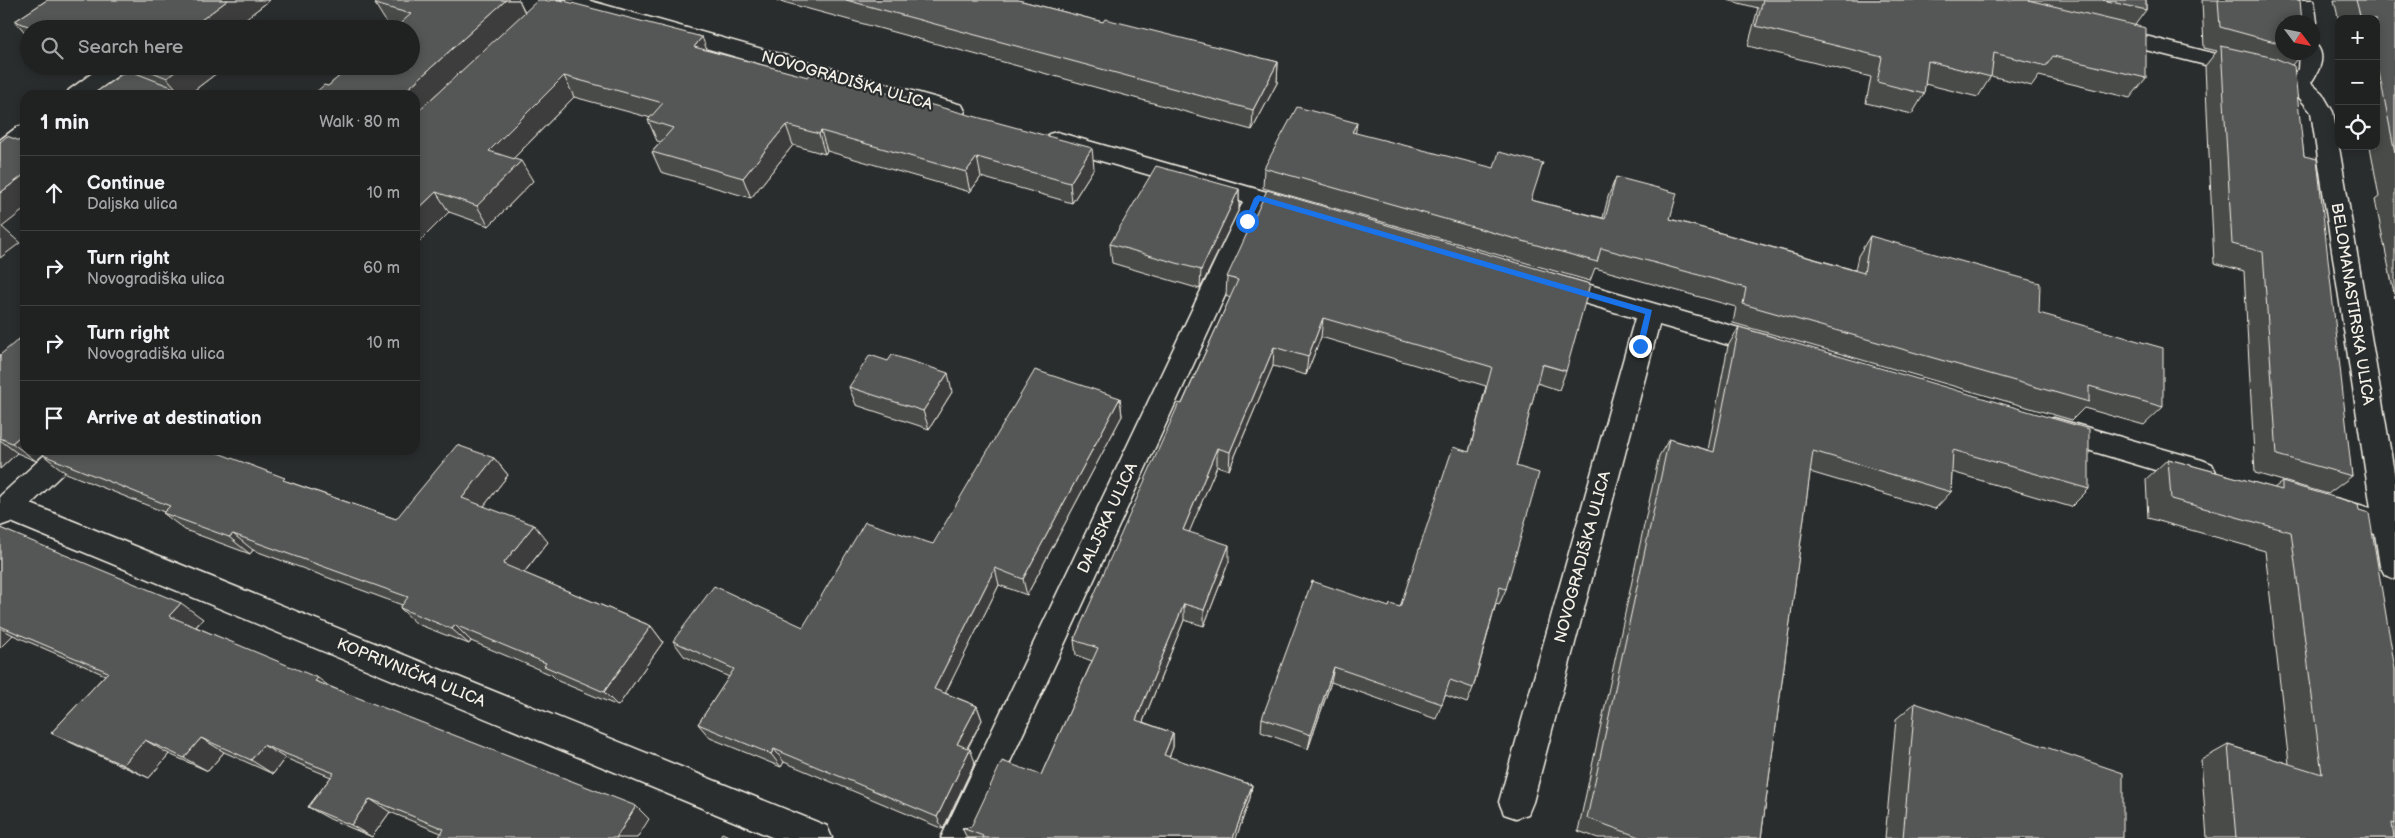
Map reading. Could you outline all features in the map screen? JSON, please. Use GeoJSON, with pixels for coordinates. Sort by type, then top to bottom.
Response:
{"type":"FeatureCollection","features":[{"type":"Feature","properties":{"kind":"street"},"geometry":{"type":"LineString","coordinates":[[2303,0],[2305,15]]}},
{"type":"Feature","properties":{"kind":"street","name":"NOVOGRADIŠKA ULICA"},"geometry":{"type":"LineString","coordinates":[[555,2],[972,116]]}},
{"type":"Feature","properties":{"kind":"street"},"geometry":{"type":"LineString","coordinates":[[2092,30],[2255,69],[2300,84],[2309,69],[2310,60]]}},
{"type":"Feature","properties":{"kind":"street"},"geometry":{"type":"LineString","coordinates":[[84,90],[104,75]]}},
{"type":"Feature","properties":{"kind":"street","name":"BELOMANASTIRSKA ULICA"},"geometry":{"type":"LineString","coordinates":[[2300,84],[2314,97],[2322,112],[2395,566]]}},
{"type":"Feature","properties":{"kind":"street"},"geometry":{"type":"LineString","coordinates":[[1039,135],[1325,217]]}},
{"type":"Feature","properties":{"kind":"street"},"geometry":{"type":"LineString","coordinates":[[0,152],[20,137]]}},
{"type":"Feature","properties":{"kind":"street","name":"DALJSKA ULICA"},"geometry":{"type":"LineString","coordinates":[[958,838],[1258,198]]}},
{"type":"Feature","properties":{"kind":"street"},"geometry":{"type":"LineString","coordinates":[[1525,276],[1792,354]]}},
{"type":"Feature","properties":{"kind":"street","name":"NOVOGRADIŠKA ULICA"},"geometry":{"type":"LineString","coordinates":[[1516,802],[1649,312]]}},
{"type":"Feature","properties":{"kind":"street"},"geometry":{"type":"LineString","coordinates":[[2032,423],[2223,478]]}},
{"type":"Feature","properties":{"kind":"street"},"geometry":{"type":"LineString","coordinates":[[4,511],[64,455]]}},
{"type":"Feature","properties":{"kind":"street"},"geometry":{"type":"LineString","coordinates":[[2309,503],[2387,525]]}},
{"type":"Feature","properties":{"kind":"street","name":"KOPRIVNIČKA ULICA"},"geometry":{"type":"LineString","coordinates":[[4,511],[815,838]]}},
{"type":"Feature","properties":{"kind":"building"},"geometry":{"type":"Polygon","coordinates":[[[47,0],[228,0],[201,20],[20,20],[20,23],[15,21],[47,0]]]}},
{"type":"Feature","properties":{"kind":"building"},"geometry":{"type":"Polygon","coordinates":[[[380,0],[506,0],[407,90],[318,90],[324,85],[328,86],[341,75],[420,75],[420,20],[404,20],[411,14],[375,4],[380,0]]]}},
{"type":"Feature","properties":{"kind":"building"},"geometry":{"type":"Polygon","coordinates":[[[538,0],[560,0],[702,37],[694,47],[808,77],[811,73],[1092,148],[1070,183],[977,157],[966,172],[821,131],[819,134],[786,125],[743,178],[652,152],[673,128],[648,120],[663,103],[564,76],[489,151],[521,161],[477,206],[436,192],[420,207],[420,109],[538,0]]]}},
{"type":"Feature","properties":{"kind":"building"},"geometry":{"type":"Polygon","coordinates":[[[846,0],[1018,0],[1103,22],[1105,19],[1278,62],[1253,110],[846,0]]]}},
{"type":"Feature","properties":{"kind":"building"},"geometry":{"type":"Polygon","coordinates":[[[1763,0],[2028,0],[2146,28],[2146,78],[2053,56],[2046,66],[1994,53],[1991,77],[1928,61],[1924,94],[1877,82],[1882,57],[1756,26],[1763,0]]]}},
{"type":"Feature","properties":{"kind":"building"},"geometry":{"type":"Polygon","coordinates":[[[2103,0],[2146,0],[2146,10],[2103,0]]]}},
{"type":"Feature","properties":{"kind":"building"},"geometry":{"type":"Polygon","coordinates":[[[2218,0],[2300,0],[2301,15],[2275,15],[2275,42],[2220,27],[2218,0]]]}},
{"type":"Feature","properties":{"kind":"building"},"geometry":{"type":"Polygon","coordinates":[[[2356,0],[2395,0],[2395,153],[2380,77],[2380,15],[2360,15],[2356,0]]]}},
{"type":"Feature","properties":{"kind":"building"},"geometry":{"type":"Polygon","coordinates":[[[2221,46],[2275,58],[2275,60],[2294,66],[2304,156],[2317,159],[2352,476],[2277,455],[2263,252],[2232,244],[2221,46]]]}},
{"type":"Feature","properties":{"kind":"building"},"geometry":{"type":"Polygon","coordinates":[[[121,75],[141,75],[174,88],[171,90],[99,90],[121,75]]]}},
{"type":"Feature","properties":{"kind":"building"},"geometry":{"type":"Polygon","coordinates":[[[160,75],[171,75],[167,78],[160,75]]]}},
{"type":"Feature","properties":{"kind":"building"},"geometry":{"type":"Polygon","coordinates":[[[1297,107],[1357,123],[1352,132],[1494,168],[1499,152],[1543,163],[1531,200],[1605,219],[1616,177],[1677,193],[1670,219],[1864,273],[1870,236],[2040,283],[2039,313],[2163,348],[2163,407],[2089,386],[2089,402],[1743,304],[1746,288],[1601,248],[1597,262],[1264,168],[1297,107]]]}},
{"type":"Feature","properties":{"kind":"building"},"geometry":{"type":"Polygon","coordinates":[[[7,136],[20,141],[20,178],[0,193],[0,142],[7,136]]]}},
{"type":"Feature","properties":{"kind":"building"},"geometry":{"type":"Polygon","coordinates":[[[1156,166],[1239,189],[1201,270],[1110,244],[1156,166]]]}},
{"type":"Feature","properties":{"kind":"building"},"geometry":{"type":"Polygon","coordinates":[[[1267,190],[1590,284],[1566,371],[1542,364],[1516,466],[1539,473],[1506,589],[1500,587],[1473,688],[1450,680],[1442,704],[1334,667],[1311,735],[1262,718],[1312,581],[1389,607],[1390,604],[1400,607],[1453,447],[1469,452],[1492,367],[1323,318],[1308,357],[1274,347],[1230,452],[1217,448],[1183,530],[1229,545],[1204,610],[1184,604],[1136,720],[1173,733],[1164,755],[1252,785],[1233,838],[982,838],[983,836],[962,828],[971,827],[1002,761],[1041,775],[1098,648],[1074,640],[1179,403],[1182,404],[1238,280],[1227,277],[1267,190]]]}},
{"type":"Feature","properties":{"kind":"building"},"geometry":{"type":"Polygon","coordinates":[[[1739,327],[2089,429],[2089,489],[1953,450],[1951,492],[1813,451],[1761,838],[1642,838],[1587,818],[1669,439],[1714,452],[1739,327]]]}},
{"type":"Feature","properties":{"kind":"building"},"geometry":{"type":"Polygon","coordinates":[[[20,338],[20,436],[12,443],[0,438],[0,355],[20,338]]]}},
{"type":"Feature","properties":{"kind":"building"},"geometry":{"type":"Polygon","coordinates":[[[870,355],[888,361],[892,355],[948,373],[923,411],[849,387],[870,355]]]}},
{"type":"Feature","properties":{"kind":"building"},"geometry":{"type":"Polygon","coordinates":[[[1035,370],[1120,398],[1023,579],[995,568],[934,689],[977,706],[957,744],[970,749],[937,817],[774,749],[771,754],[698,724],[734,669],[673,641],[714,586],[803,627],[865,522],[933,544],[1035,370]]]}},
{"type":"Feature","properties":{"kind":"building"},"geometry":{"type":"Polygon","coordinates":[[[457,445],[494,458],[462,498],[534,525],[503,564],[651,626],[604,692],[544,666],[546,663],[455,625],[452,629],[400,608],[408,597],[233,534],[229,537],[163,513],[170,506],[43,455],[223,455],[285,478],[283,480],[396,519],[457,445]]]}},
{"type":"Feature","properties":{"kind":"building"},"geometry":{"type":"Polygon","coordinates":[[[2168,459],[2282,490],[2282,482],[2358,504],[2359,510],[2369,513],[2395,669],[2395,824],[2392,823],[2394,838],[2236,838],[2228,745],[2322,774],[2291,532],[2171,499],[2168,459]]]}},
{"type":"Feature","properties":{"kind":"building"},"geometry":{"type":"Polygon","coordinates":[[[0,528],[181,603],[169,616],[318,678],[315,681],[636,806],[616,838],[438,838],[444,829],[370,799],[351,825],[308,807],[334,773],[263,745],[251,760],[201,738],[184,758],[145,740],[123,765],[51,733],[108,672],[0,626],[0,528]]]}},
{"type":"Feature","properties":{"kind":"building"},"geometry":{"type":"Polygon","coordinates":[[[1915,703],[2123,773],[2123,838],[1903,838],[1915,703]]]}},
{"type":"Feature","properties":{"kind":"building"},"geometry":{"type":"Polygon","coordinates":[[[722,833],[733,838],[719,838],[722,833]]]}},
{"type":"Feature","properties":{"kind":"route"},"geometry":{"type":"LineString","coordinates":[[1247,221],[1258,198],[1649,312],[1640,346]]}}]}
